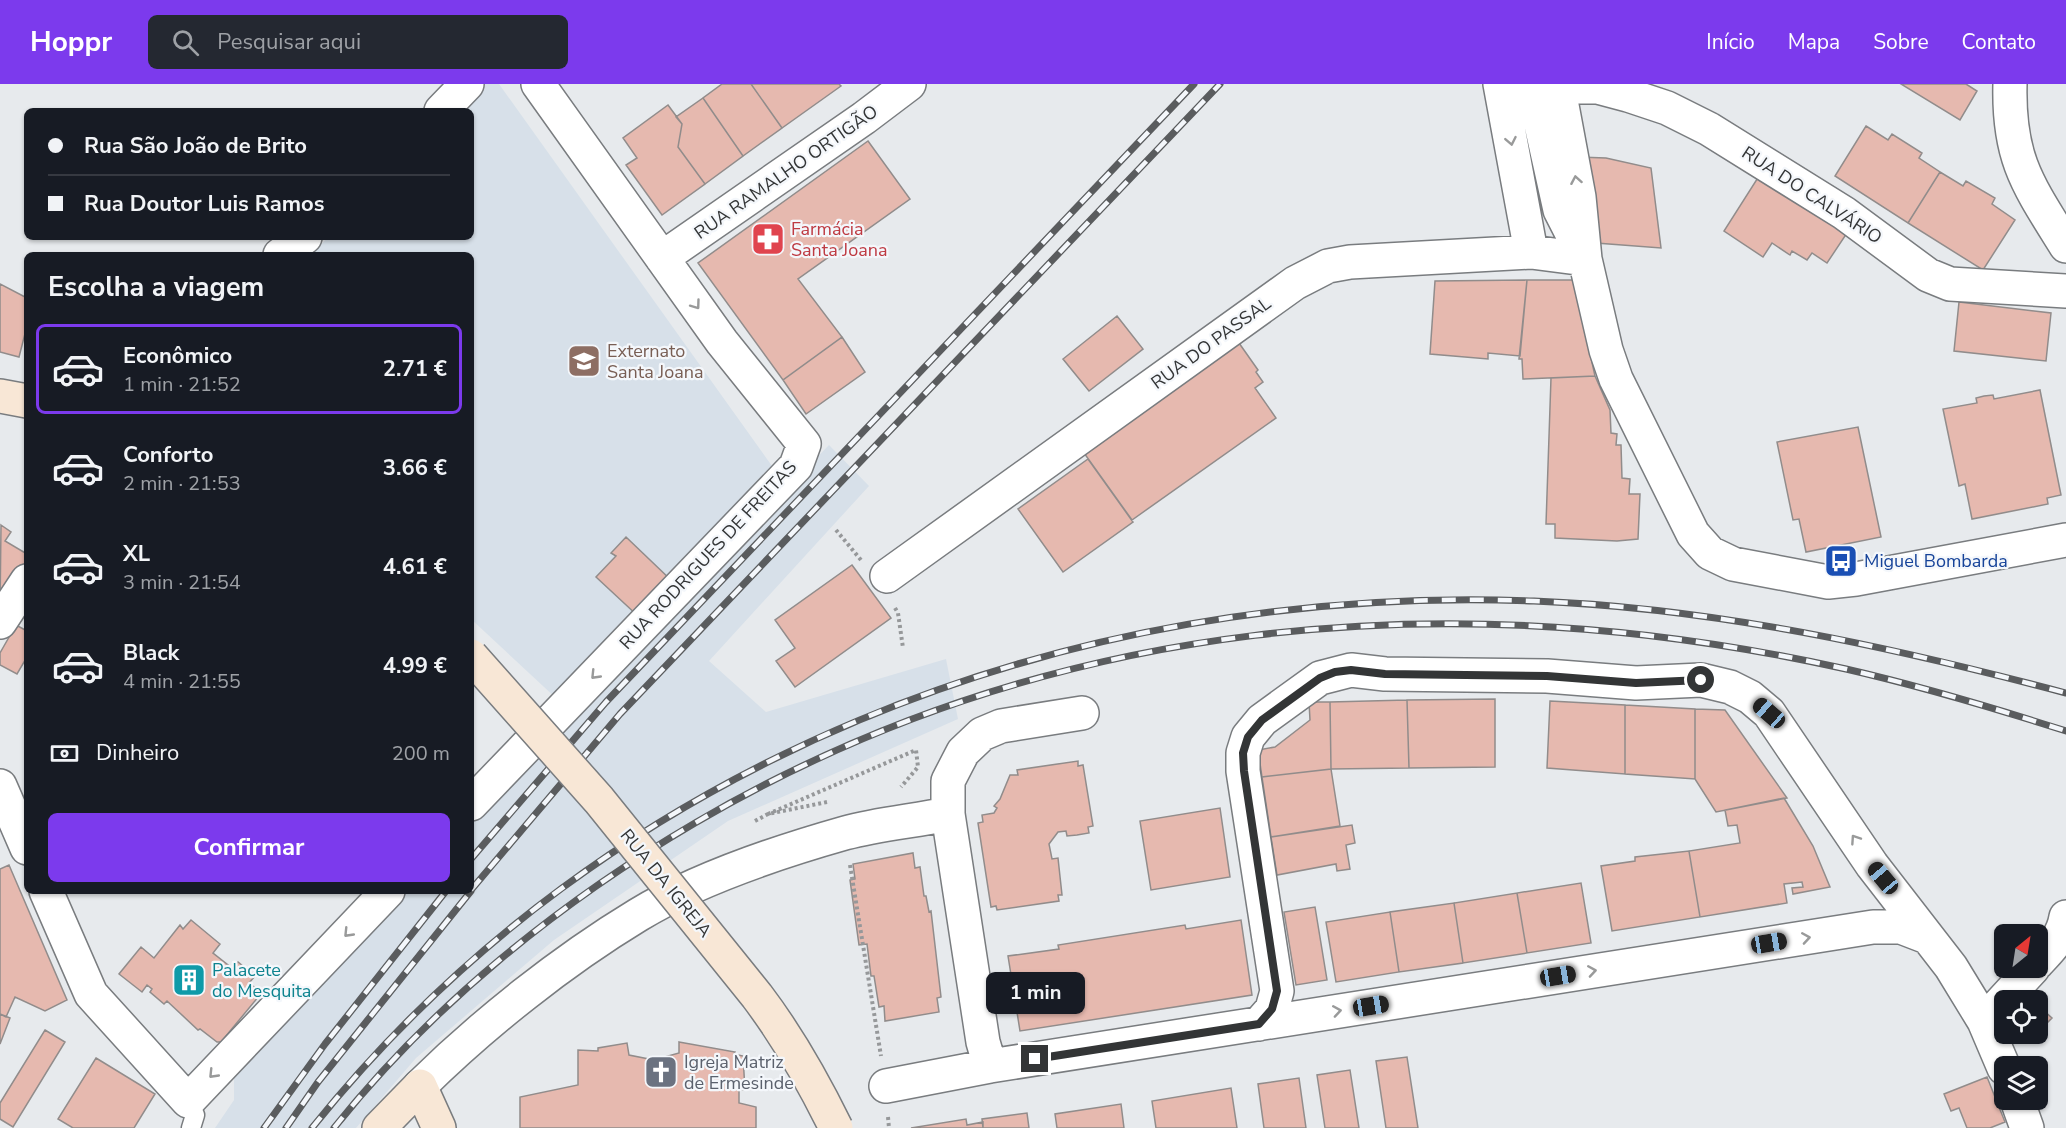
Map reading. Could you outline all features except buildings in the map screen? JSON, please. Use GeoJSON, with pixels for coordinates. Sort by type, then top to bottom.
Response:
{"type":"FeatureCollection","features":[{"type":"Feature","properties":{"kind":"main road"},"geometry":{"type":"LineString","coordinates":[[0,396],[24,400]]}},
{"type":"Feature","properties":{"kind":"main road","name":"RUA DA IGREJA"},"geometry":{"type":"LineString","coordinates":[[474,659],[598,800],[757,996],[797,1055],[836,1128]]}},
{"type":"Feature","properties":{"kind":"main road"},"geometry":{"type":"LineString","coordinates":[[379,1128],[420,1086],[439,1128]]}},
{"type":"Feature","properties":{"kind":"street"},"geometry":{"type":"LineString","coordinates":[[444,108],[467,84]]}},
{"type":"Feature","properties":{"kind":"street","name":"RUA RODRIGUES DE FREITAS"},"geometry":{"type":"LineString","coordinates":[[474,801],[796,466],[804,444],[723,342],[538,84]]}},
{"type":"Feature","properties":{"kind":"street","name":"RUA RAMALHO ORTIGÃO"},"geometry":{"type":"LineString","coordinates":[[662,258],[864,118],[909,84]]}},
{"type":"Feature","properties":{"kind":"street"},"geometry":{"type":"LineString","coordinates":[[1500,84],[1531,252]]}},
{"type":"Feature","properties":{"kind":"street"},"geometry":{"type":"LineString","coordinates":[[2010,84],[2010,133],[2022,173],[2066,246]]}},
{"type":"Feature","properties":{"kind":"street"},"geometry":{"type":"LineString","coordinates":[[1550,85],[1560,210],[1585,258],[1606,350],[1616,379],[1679,509],[1693,534],[1710,554],[1733,564],[1828,582],[1856,579],[2066,540]]}},
{"type":"Feature","properties":{"kind":"street","name":"RUA DO CALVÁRIO"},"geometry":{"type":"LineString","coordinates":[[1550,85],[1598,87],[1667,108],[1709,129],[1844,213],[1928,274],[1950,284],[2066,291]]}},
{"type":"Feature","properties":{"kind":"street"},"geometry":{"type":"LineString","coordinates":[[284,252],[301,240]]}},
{"type":"Feature","properties":{"kind":"street","name":"RUA DO PASSAL"},"geometry":{"type":"LineString","coordinates":[[887,576],[1295,283],[1328,266],[1350,262],[1531,252],[1585,258]]}},
{"type":"Feature","properties":{"kind":"street"},"geometry":{"type":"LineString","coordinates":[[0,622],[24,586]]}},
{"type":"Feature","properties":{"kind":"street"},"geometry":{"type":"LineString","coordinates":[[1259,1024],[1272,1009],[1277,991],[1243,753],[1248,737],[1262,720],[1320,678],[1351,670],[1385,674],[1547,676],[1636,683],[1701,680],[1730,687],[1750,697],[1769,713],[1883,878],[1951,967],[1984,1021],[1999,1056]]}},
{"type":"Feature","properties":{"kind":"street"},"geometry":{"type":"LineString","coordinates":[[990,1066],[983,1042],[948,814],[948,782],[963,752],[982,734],[1001,726],[1082,713]]}},
{"type":"Feature","properties":{"kind":"street"},"geometry":{"type":"LineString","coordinates":[[0,786],[14,831]]}},
{"type":"Feature","properties":{"kind":"street"},"geometry":{"type":"LineString","coordinates":[[420,1086],[457,1050],[530,990],[639,914],[714,878],[772,856],[847,833],[948,814]]}},
{"type":"Feature","properties":{"kind":"street"},"geometry":{"type":"LineString","coordinates":[[1863,929],[1877,919],[1884,905],[1887,891],[1883,878]]}},
{"type":"Feature","properties":{"kind":"street"},"geometry":{"type":"LineString","coordinates":[[47,894],[91,994],[190,1114],[385,894]]}},
{"type":"Feature","properties":{"kind":"street"},"geometry":{"type":"LineString","coordinates":[[2048,951],[2064,928],[2066,917]]}},
{"type":"Feature","properties":{"kind":"street"},"geometry":{"type":"LineString","coordinates":[[886,1086],[990,1066],[1863,929],[1901,927],[1927,937]]}},
{"type":"Feature","properties":{"kind":"street"},"geometry":{"type":"LineString","coordinates":[[1984,1021],[2024,978]]}},
{"type":"Feature","properties":{"kind":"street"},"geometry":{"type":"LineString","coordinates":[[1277,991],[1287,1006],[1301,1017]]}},
{"type":"Feature","properties":{"kind":"street"},"geometry":{"type":"LineString","coordinates":[[2021,1110],[2027,1128]]}},
{"type":"Feature","properties":{"kind":"path"},"geometry":{"type":"LineString","coordinates":[[755,821],[916,750],[918,767],[913,776],[903,787],[886,789],[880,827]]}},
{"type":"Feature","properties":{"kind":"path"},"geometry":{"type":"LineString","coordinates":[[768,814],[832,800]]}},
{"type":"Feature","properties":{"kind":"path"},"geometry":{"type":"LineString","coordinates":[[852,886],[886,1086],[889,1128]]}},
{"type":"Feature","properties":{"kind":"shaded area","name":"Externato Santa Joana"},"geometry":{"type":"Polygon","coordinates":[[[478,84],[499,84],[772,466],[558,700],[474,622],[474,252],[312,252],[326,240],[474,240],[474,108],[456,108],[478,84]]]}},
{"type":"Feature","properties":{"kind":"shaded area"},"geometry":{"type":"Polygon","coordinates":[[[829,445],[869,486],[709,661],[766,712],[946,659],[958,719],[728,821],[554,940],[416,1058],[356,1128],[215,1128],[234,1100],[234,1065],[398,894],[474,894],[474,815],[829,445]]]}},
{"type":"Feature","properties":{"kind":"railway"},"geometry":{"type":"LineString","coordinates":[[474,856],[606,702],[1194,84]]}},
{"type":"Feature","properties":{"kind":"railway"},"geometry":{"type":"LineString","coordinates":[[474,886],[620,714],[1220,84]]}},
{"type":"Feature","properties":{"kind":"railway"},"geometry":{"type":"LineString","coordinates":[[312,1128],[430,999],[562,888],[706,795],[859,720],[1021,663],[1189,624],[1360,603],[1534,601],[1669,612],[1803,632],[1935,660],[2066,693]]}},
{"type":"Feature","properties":{"kind":"railway"},"geometry":{"type":"LineString","coordinates":[[334,1128],[413,1040],[501,959],[595,887],[695,823],[830,753],[968,699],[1110,660],[1255,635],[1401,624],[1549,627],[1698,642],[1846,669],[1957,698],[2066,731]]}},
{"type":"Feature","properties":{"kind":"railway"},"geometry":{"type":"LineString","coordinates":[[264,1128],[325,1044],[444,894]]}},
{"type":"Feature","properties":{"kind":"railway"},"geometry":{"type":"LineString","coordinates":[[286,1128],[318,1082],[469,894]]}},
{"type":"Feature","properties":{"kind":"place","name":"Farmácia Santa Joana"},"geometry":{"type":"Point","coordinates":[768,239]}},
{"type":"Feature","properties":{"kind":"place","name":"Externato Santa Joana"},"geometry":{"type":"Point","coordinates":[584,361]}},
{"type":"Feature","properties":{"kind":"place","name":"Miguel Bombarda"},"geometry":{"type":"Point","coordinates":[1841,561]}},
{"type":"Feature","properties":{"kind":"place","name":"Palacete do Mesquita"},"geometry":{"type":"Point","coordinates":[189,980]}},
{"type":"Feature","properties":{"kind":"place","name":"Igreja Matriz de Ermesinde"},"geometry":{"type":"Point","coordinates":[661,1072]}},
{"type":"Feature","properties":{"kind":"route"},"geometry":{"type":"LineString","coordinates":[[1035,1059],[1259,1024],[1272,1009],[1277,991],[1243,753],[1248,737],[1262,720],[1320,678],[1335,672],[1351,670],[1385,674],[1547,676],[1636,683],[1701,680]]}}]}
